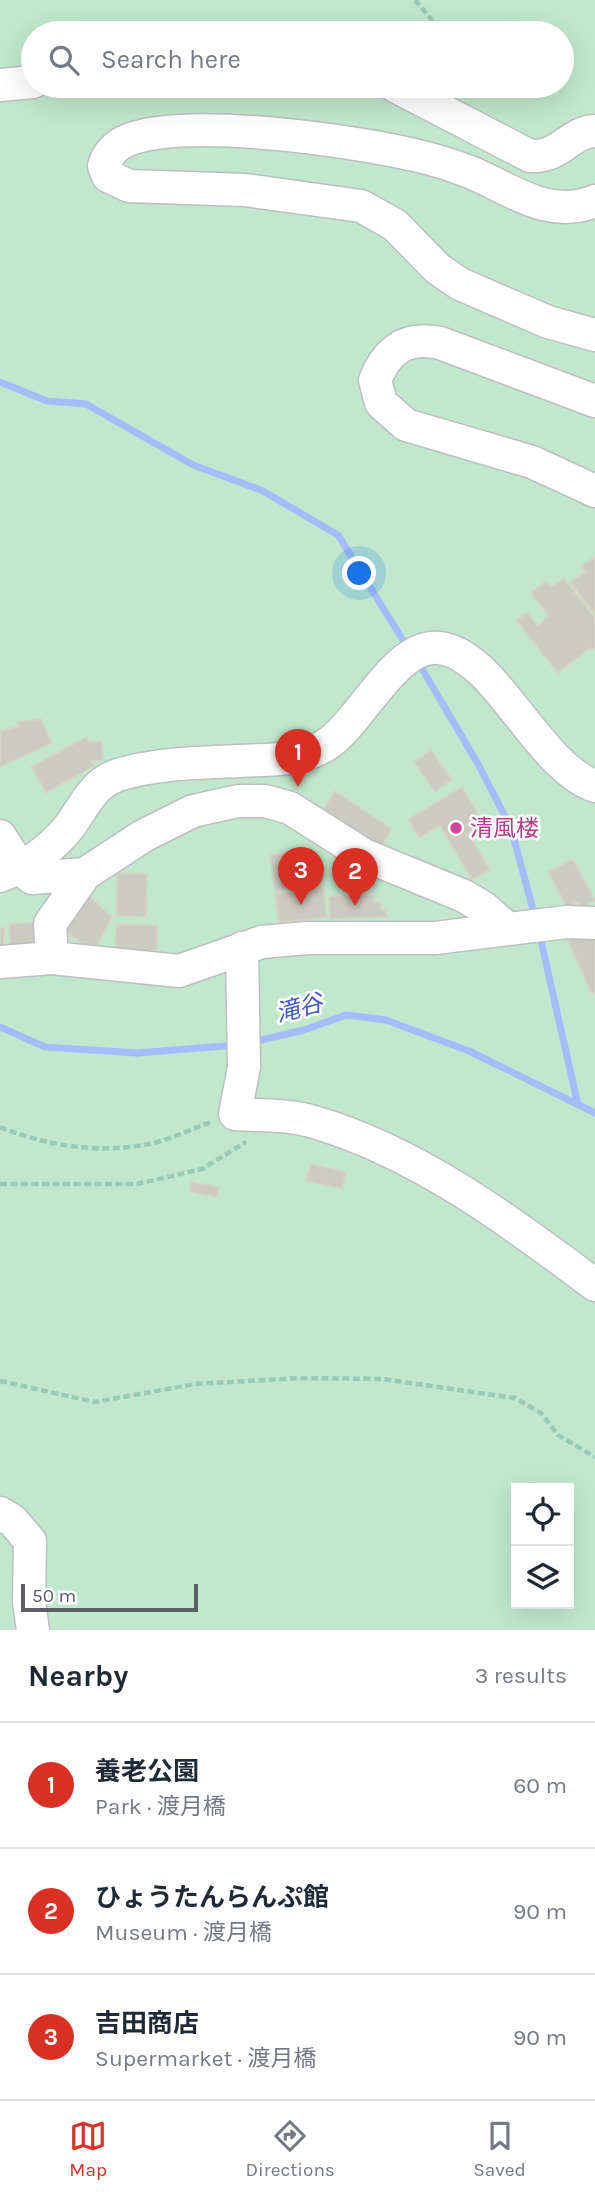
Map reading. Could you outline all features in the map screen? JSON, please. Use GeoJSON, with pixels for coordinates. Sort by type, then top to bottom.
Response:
{"type":"FeatureCollection","features":[{"type":"Feature","properties":{"kind":"street"},"geometry":{"type":"LineString","coordinates":[[0,85],[10,87],[21,85]]}},
{"type":"Feature","properties":{"kind":"street"},"geometry":{"type":"LineString","coordinates":[[418,98],[530,156],[555,153],[578,135],[595,131]]}},
{"type":"Feature","properties":{"kind":"street"},"geometry":{"type":"LineString","coordinates":[[595,201],[566,207],[545,206],[519,197],[470,173],[414,155],[283,134],[205,131],[155,134],[118,145],[105,159],[104,166],[108,176],[129,186],[245,190],[361,206],[395,225],[438,270],[470,289],[548,322],[595,335]]}},
{"type":"Feature","properties":{"kind":"street"},"geometry":{"type":"LineString","coordinates":[[595,401],[425,340],[398,345],[387,356],[375,380],[381,403],[406,425],[532,462],[595,491]]}},
{"type":"Feature","properties":{"kind":"street"},"geometry":{"type":"LineString","coordinates":[[14,862],[32,863],[66,831],[91,793],[114,776],[146,767],[296,758],[326,745],[357,718],[410,657],[439,648],[466,659],[494,686],[556,761],[584,782],[595,786]]}},
{"type":"Feature","properties":{"kind":"street"},"geometry":{"type":"LineString","coordinates":[[52,958],[50,924],[85,874],[143,836],[193,811],[238,801],[265,801],[290,808],[364,855],[464,896],[514,928]]}},
{"type":"Feature","properties":{"kind":"street"},"geometry":{"type":"LineString","coordinates":[[14,862],[85,874]]}},
{"type":"Feature","properties":{"kind":"street"},"geometry":{"type":"LineString","coordinates":[[14,862],[55,917]]}},
{"type":"Feature","properties":{"kind":"street"},"geometry":{"type":"LineString","coordinates":[[0,962],[52,958],[179,971],[262,942],[307,938],[435,938],[553,923],[595,923]]}},
{"type":"Feature","properties":{"kind":"street"},"geometry":{"type":"LineString","coordinates":[[242,948],[244,1067],[235,1114],[285,1116],[314,1122],[406,1160],[527,1233],[595,1284]]}},
{"type":"Feature","properties":{"kind":"street"},"geometry":{"type":"LineString","coordinates":[[0,1513],[13,1521],[30,1541],[29,1602],[33,1630]]}},
{"type":"Feature","properties":{"kind":"path"},"geometry":{"type":"LineString","coordinates":[[415,0],[432,21]]}},
{"type":"Feature","properties":{"kind":"path"},"geometry":{"type":"LineString","coordinates":[[0,1127],[27,1138],[90,1149],[150,1144],[235,1114]]}},
{"type":"Feature","properties":{"kind":"path"},"geometry":{"type":"LineString","coordinates":[[0,1184],[137,1184],[202,1169],[250,1140],[271,1116]]}},
{"type":"Feature","properties":{"kind":"path"},"geometry":{"type":"LineString","coordinates":[[0,1381],[95,1402],[195,1384],[300,1378],[383,1379],[515,1398],[541,1413],[558,1435],[595,1457]]}},
{"type":"Feature","properties":{"kind":"green space"},"geometry":{"type":"Polygon","coordinates":[[[0,0],[595,0],[595,1630],[0,1630],[0,0]]]}},
{"type":"Feature","properties":{"kind":"building"},"geometry":{"type":"Polygon","coordinates":[[[595,556],[595,614],[570,582],[585,572],[581,567],[595,556]]]}},
{"type":"Feature","properties":{"kind":"building"},"geometry":{"type":"Polygon","coordinates":[[[564,578],[595,618],[595,650],[590,648],[558,673],[516,620],[527,612],[538,625],[549,616],[531,593],[546,581],[551,587],[564,578]]]}},
{"type":"Feature","properties":{"kind":"building"},"geometry":{"type":"Polygon","coordinates":[[[41,719],[52,743],[0,767],[0,731],[19,726],[18,722],[41,719]]]}},
{"type":"Feature","properties":{"kind":"building"},"geometry":{"type":"Polygon","coordinates":[[[86,737],[89,742],[102,741],[103,760],[91,761],[94,766],[46,793],[31,767],[86,737]]]}},
{"type":"Feature","properties":{"kind":"building"},"geometry":{"type":"Polygon","coordinates":[[[431,750],[452,780],[435,792],[414,762],[431,750]]]}},
{"type":"Feature","properties":{"kind":"building"},"geometry":{"type":"Polygon","coordinates":[[[462,787],[484,824],[468,833],[490,870],[472,880],[440,826],[419,838],[408,819],[462,787]]]}},
{"type":"Feature","properties":{"kind":"building"},"geometry":{"type":"Polygon","coordinates":[[[335,791],[392,829],[377,853],[319,815],[335,791]]]}},
{"type":"Feature","properties":{"kind":"building"},"geometry":{"type":"Polygon","coordinates":[[[298,851],[300,864],[308,863],[309,869],[321,868],[323,885],[275,891],[270,855],[298,851]]]}},
{"type":"Feature","properties":{"kind":"building"},"geometry":{"type":"Polygon","coordinates":[[[573,859],[595,900],[582,908],[578,902],[567,908],[548,872],[573,859]]]}},
{"type":"Feature","properties":{"kind":"building"},"geometry":{"type":"Polygon","coordinates":[[[117,873],[147,874],[146,917],[116,916],[117,873]]]}},
{"type":"Feature","properties":{"kind":"building"},"geometry":{"type":"Polygon","coordinates":[[[323,888],[327,917],[279,923],[275,894],[323,888]]]}},
{"type":"Feature","properties":{"kind":"building"},"geometry":{"type":"Polygon","coordinates":[[[86,893],[112,917],[94,952],[60,927],[86,893]]]}},
{"type":"Feature","properties":{"kind":"building"},"geometry":{"type":"Polygon","coordinates":[[[373,895],[374,902],[381,902],[381,909],[387,909],[387,917],[330,919],[329,896],[373,895]]]}},
{"type":"Feature","properties":{"kind":"building"},"geometry":{"type":"Polygon","coordinates":[[[40,922],[42,950],[11,952],[9,924],[40,922]]]}},
{"type":"Feature","properties":{"kind":"building"},"geometry":{"type":"Polygon","coordinates":[[[116,924],[157,925],[157,952],[115,949],[116,924]]]}},
{"type":"Feature","properties":{"kind":"building"},"geometry":{"type":"Polygon","coordinates":[[[0,928],[4,928],[3,954],[0,954],[0,928]]]}},
{"type":"Feature","properties":{"kind":"building"},"geometry":{"type":"Polygon","coordinates":[[[565,935],[595,939],[595,993],[592,994],[565,935]]]}},
{"type":"Feature","properties":{"kind":"building"},"geometry":{"type":"Polygon","coordinates":[[[310,1164],[346,1172],[343,1189],[306,1181],[310,1164]]]}},
{"type":"Feature","properties":{"kind":"building"},"geometry":{"type":"Polygon","coordinates":[[[191,1182],[219,1187],[217,1197],[190,1192],[191,1182]]]}},
{"type":"Feature","properties":{"kind":"waterway"},"geometry":{"type":"LineString","coordinates":[[0,382],[47,401],[86,404],[193,465],[261,490],[338,535],[409,650]]}},
{"type":"Feature","properties":{"kind":"waterway"},"geometry":{"type":"LineString","coordinates":[[418,662],[478,764],[511,828],[535,917]]}},
{"type":"Feature","properties":{"kind":"waterway"},"geometry":{"type":"LineString","coordinates":[[539,932],[578,1105]]}},
{"type":"Feature","properties":{"kind":"waterway","name":"滝谷"},"geometry":{"type":"LineString","coordinates":[[252,1042],[304,1030],[346,1015],[386,1020],[469,1051],[595,1113]]}},
{"type":"Feature","properties":{"kind":"waterway","name":"滝谷"},"geometry":{"type":"LineString","coordinates":[[0,1027],[45,1047],[137,1053],[237,1045]]}},
{"type":"Feature","properties":{"kind":"place","name":"養老公園"},"geometry":{"type":"Point","coordinates":[298,787]}},
{"type":"Feature","properties":{"kind":"place","name":"清風楼"},"geometry":{"type":"Point","coordinates":[456,828]}},
{"type":"Feature","properties":{"kind":"place","name":"吉田商店"},"geometry":{"type":"Point","coordinates":[301,905]}},
{"type":"Feature","properties":{"kind":"place","name":"ひょうたんらんぷ館"},"geometry":{"type":"Point","coordinates":[355,906]}}]}
